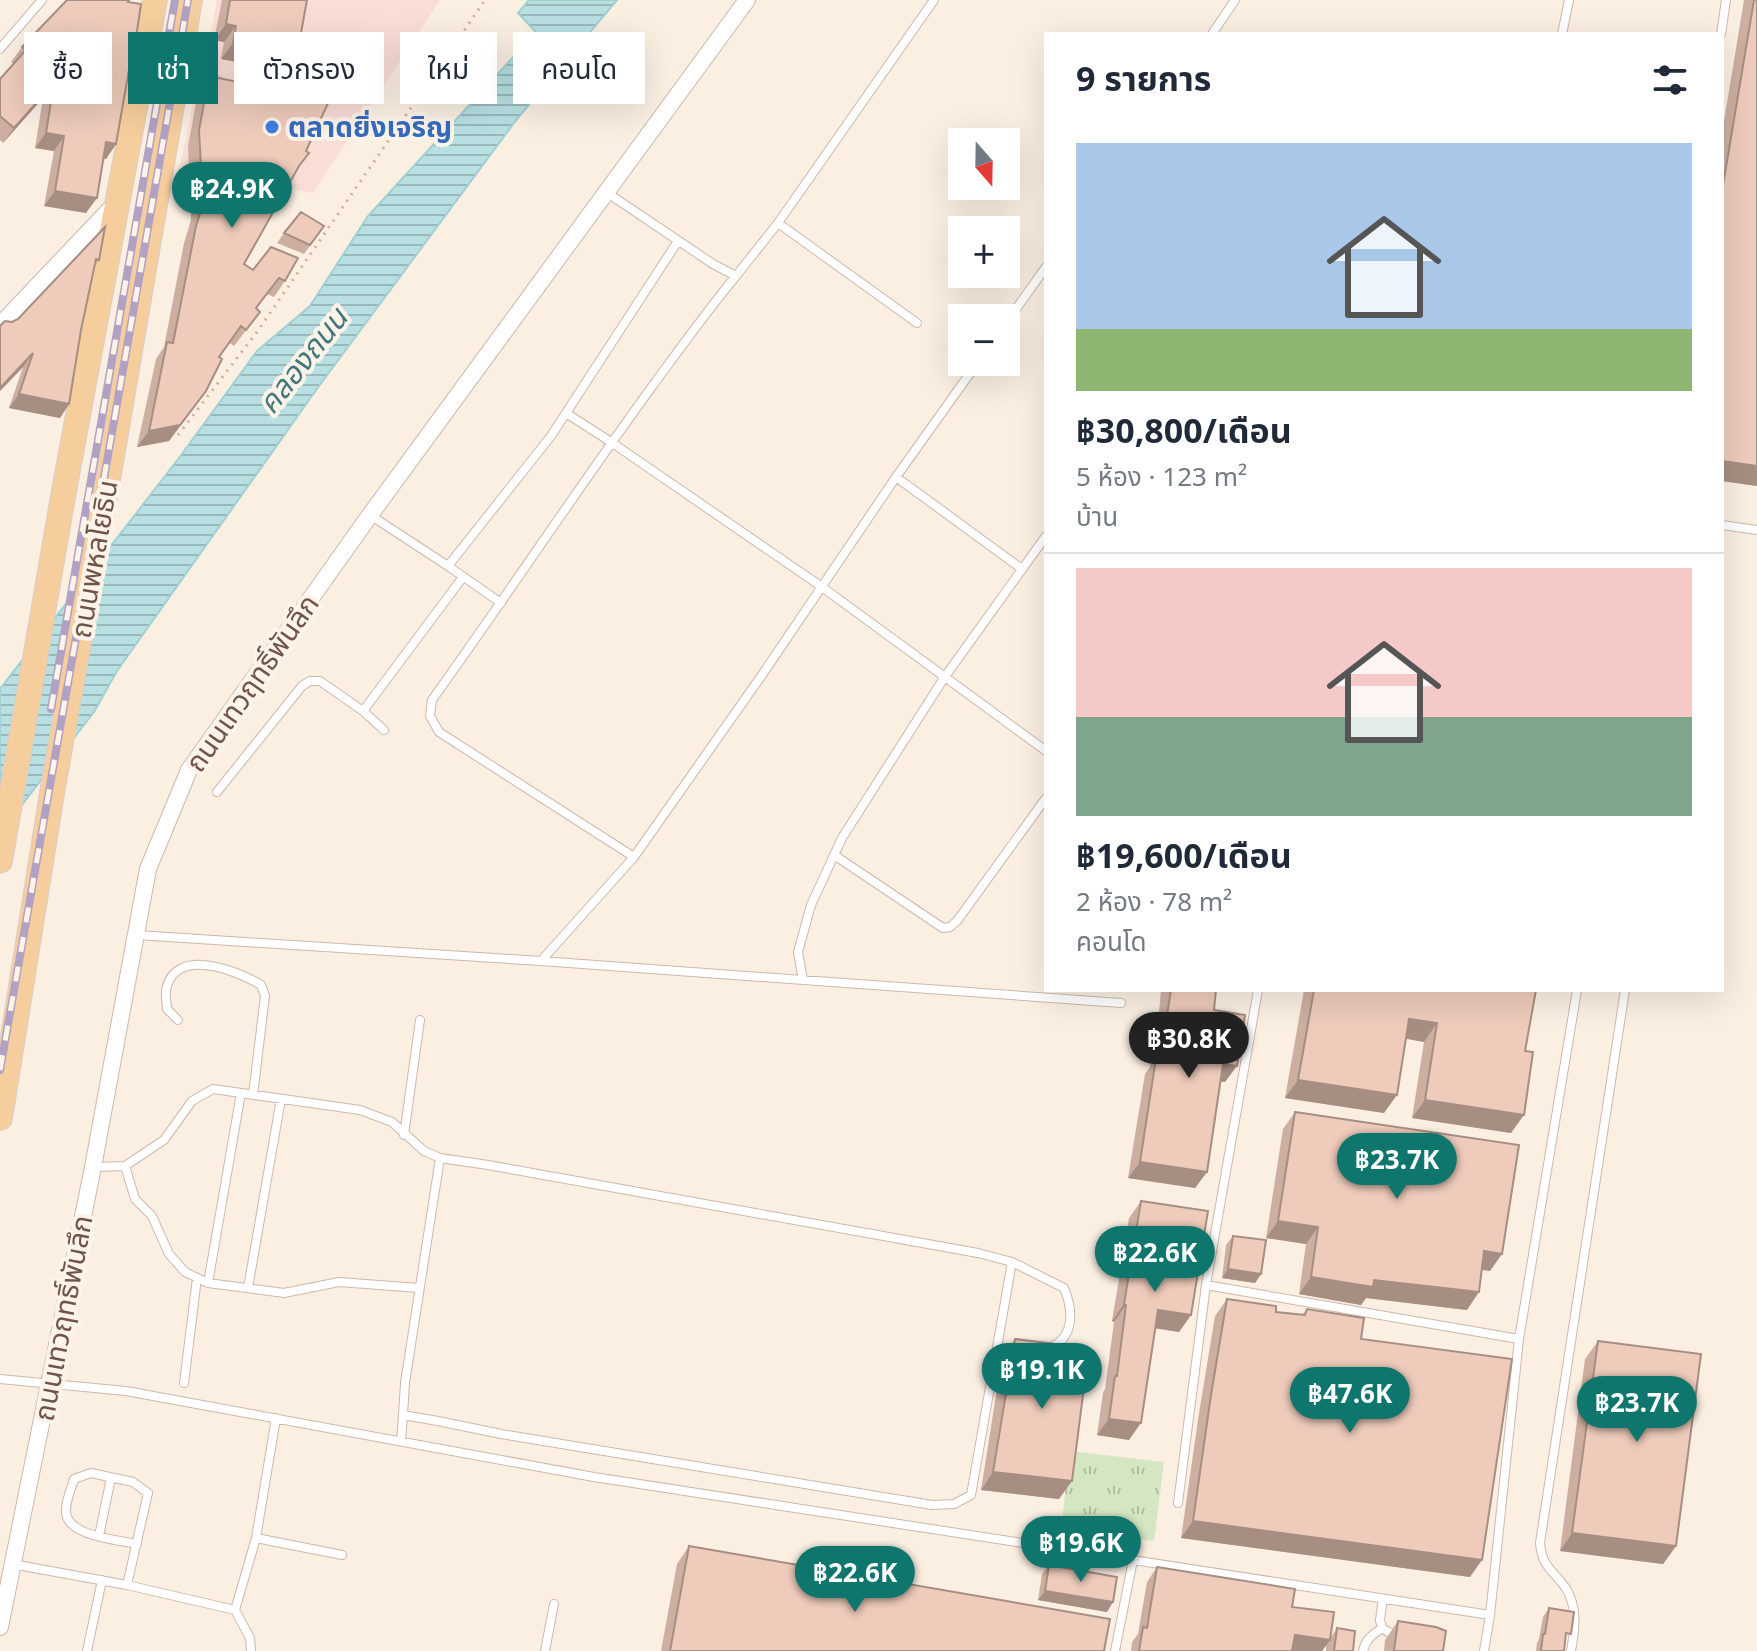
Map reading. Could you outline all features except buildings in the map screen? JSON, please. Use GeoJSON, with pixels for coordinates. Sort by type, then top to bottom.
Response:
{"type":"FeatureCollection","features":[{"type":"Feature","properties":{"kind":"main road","name":"ถนนพหลโยธิน"},"geometry":{"type":"LineString","coordinates":[[0,861],[116,203],[155,0]]}},
{"type":"Feature","properties":{"kind":"main road","name":"ถนนพหลโยธิน"},"geometry":{"type":"LineString","coordinates":[[184,32],[190,0]]}},
{"type":"Feature","properties":{"kind":"main road","name":"ถนนพหลโยธิน"},"geometry":{"type":"LineString","coordinates":[[0,1118],[52,793],[171,104]]}},
{"type":"Feature","properties":{"kind":"street","name":"ถนนเทวฤทธิ์พันลึก"},"geometry":{"type":"LineString","coordinates":[[0,1627],[93,1167],[148,869],[189,770],[370,515],[747,0]]}},
{"type":"Feature","properties":{"kind":"street"},"geometry":{"type":"LineString","coordinates":[[0,325],[116,203]]}},
{"type":"Feature","properties":{"kind":"lane"},"geometry":{"type":"LineString","coordinates":[[0,49],[42,0]]}},
{"type":"Feature","properties":{"kind":"lane"},"geometry":{"type":"LineString","coordinates":[[634,857],[439,732],[430,716],[432,700],[611,442],[713,303],[778,223],[934,0]]}},
{"type":"Feature","properties":{"kind":"lane"},"geometry":{"type":"LineString","coordinates":[[1213,32],[1235,0]]}},
{"type":"Feature","properties":{"kind":"lane"},"geometry":{"type":"LineString","coordinates":[[1562,32],[1569,0]]}},
{"type":"Feature","properties":{"kind":"lane"},"geometry":{"type":"LineString","coordinates":[[1721,32],[1726,0]]}},
{"type":"Feature","properties":{"kind":"lane"},"geometry":{"type":"LineString","coordinates":[[218,80],[226,81]]}},
{"type":"Feature","properties":{"kind":"lane"},"geometry":{"type":"LineString","coordinates":[[605,191],[713,264],[736,276]]}},
{"type":"Feature","properties":{"kind":"lane"},"geometry":{"type":"LineString","coordinates":[[778,223],[917,323]]}},
{"type":"Feature","properties":{"kind":"lane"},"geometry":{"type":"LineString","coordinates":[[448,566],[551,436],[678,241]]}},
{"type":"Feature","properties":{"kind":"lane"},"geometry":{"type":"LineString","coordinates":[[1020,304],[1044,270]]}},
{"type":"Feature","properties":{"kind":"lane"},"geometry":{"type":"LineString","coordinates":[[541,961],[634,857],[968,376]]}},
{"type":"Feature","properties":{"kind":"lane"},"geometry":{"type":"LineString","coordinates":[[566,413],[822,587],[1044,750]]}},
{"type":"Feature","properties":{"kind":"lane"},"geometry":{"type":"LineString","coordinates":[[896,477],[1022,569]]}},
{"type":"Feature","properties":{"kind":"lane"},"geometry":{"type":"LineString","coordinates":[[370,515],[501,603]]}},
{"type":"Feature","properties":{"kind":"lane"},"geometry":{"type":"LineString","coordinates":[[1724,525],[1757,530]]}},
{"type":"Feature","properties":{"kind":"lane"},"geometry":{"type":"LineString","coordinates":[[803,980],[798,952],[811,905],[842,838],[944,678],[1044,542]]}},
{"type":"Feature","properties":{"kind":"lane"},"geometry":{"type":"LineString","coordinates":[[363,711],[463,577]]}},
{"type":"Feature","properties":{"kind":"lane"},"geometry":{"type":"LineString","coordinates":[[217,792],[302,686],[310,681],[320,681],[384,730]]}},
{"type":"Feature","properties":{"kind":"lane"},"geometry":{"type":"LineString","coordinates":[[834,855],[943,928],[950,927],[1044,801]]}},
{"type":"Feature","properties":{"kind":"lane"},"geometry":{"type":"LineString","coordinates":[[137,935],[1121,1003]]}},
{"type":"Feature","properties":{"kind":"lane"},"geometry":{"type":"LineString","coordinates":[[178,1020],[167,1009],[165,991],[173,973],[187,965],[208,966],[246,976],[261,985],[265,996],[253,1095]]}},
{"type":"Feature","properties":{"kind":"lane"},"geometry":{"type":"LineString","coordinates":[[1178,1503],[1206,1285],[1258,992]]}},
{"type":"Feature","properties":{"kind":"lane"},"geometry":{"type":"LineString","coordinates":[[1484,1651],[1519,1339],[1577,992]]}},
{"type":"Feature","properties":{"kind":"lane"},"geometry":{"type":"LineString","coordinates":[[1571,1651],[1575,1617],[1572,1601],[1541,1557],[1540,1543],[1625,992]]}},
{"type":"Feature","properties":{"kind":"lane"},"geometry":{"type":"LineString","coordinates":[[404,1135],[420,1020]]}},
{"type":"Feature","properties":{"kind":"lane"},"geometry":{"type":"LineString","coordinates":[[93,1167],[125,1166],[164,1140],[192,1101],[213,1089],[360,1110],[392,1122],[424,1151],[440,1158],[932,1245],[1012,1262],[1064,1288],[1070,1302],[1070,1327],[1061,1343],[1038,1349]]}},
{"type":"Feature","properties":{"kind":"lane"},"geometry":{"type":"LineString","coordinates":[[208,1283],[241,1093]]}},
{"type":"Feature","properties":{"kind":"lane"},"geometry":{"type":"LineString","coordinates":[[248,1288],[281,1099]]}},
{"type":"Feature","properties":{"kind":"lane"},"geometry":{"type":"LineString","coordinates":[[401,1441],[405,1383],[440,1158]]}},
{"type":"Feature","properties":{"kind":"lane"},"geometry":{"type":"LineString","coordinates":[[125,1166],[135,1199],[152,1216],[169,1254],[185,1272],[208,1283],[284,1293],[339,1282],[419,1288]]}},
{"type":"Feature","properties":{"kind":"lane"},"geometry":{"type":"LineString","coordinates":[[1204,1213],[1218,1216]]}},
{"type":"Feature","properties":{"kind":"lane"},"geometry":{"type":"LineString","coordinates":[[403,1415],[917,1503],[954,1504],[971,1495],[1012,1262]]}},
{"type":"Feature","properties":{"kind":"lane"},"geometry":{"type":"LineString","coordinates":[[184,1383],[197,1278]]}},
{"type":"Feature","properties":{"kind":"lane"},"geometry":{"type":"LineString","coordinates":[[1206,1285],[1519,1339]]}},
{"type":"Feature","properties":{"kind":"lane"},"geometry":{"type":"LineString","coordinates":[[998,1343],[1013,1347]]}},
{"type":"Feature","properties":{"kind":"lane"},"geometry":{"type":"LineString","coordinates":[[0,1379],[126,1391],[594,1477],[1490,1615]]}},
{"type":"Feature","properties":{"kind":"lane"},"geometry":{"type":"LineString","coordinates":[[251,1651],[250,1638],[235,1610],[256,1538],[276,1418]]}},
{"type":"Feature","properties":{"kind":"lane"},"geometry":{"type":"LineString","coordinates":[[127,1585],[137,1544],[148,1493],[133,1482],[91,1473],[74,1479],[65,1512],[68,1523],[79,1531],[137,1544]]}},
{"type":"Feature","properties":{"kind":"lane"},"geometry":{"type":"LineString","coordinates":[[99,1536],[111,1478]]}},
{"type":"Feature","properties":{"kind":"lane"},"geometry":{"type":"LineString","coordinates":[[256,1538],[342,1555]]}},
{"type":"Feature","properties":{"kind":"lane"},"geometry":{"type":"LineString","coordinates":[[1115,1651],[1133,1560]]}},
{"type":"Feature","properties":{"kind":"lane"},"geometry":{"type":"LineString","coordinates":[[12,1564],[127,1585],[235,1610]]}},
{"type":"Feature","properties":{"kind":"lane"},"geometry":{"type":"LineString","coordinates":[[87,1651],[102,1580]]}},
{"type":"Feature","properties":{"kind":"lane"},"geometry":{"type":"LineString","coordinates":[[1383,1599],[1382,1628],[1403,1635]]}},
{"type":"Feature","properties":{"kind":"lane"},"geometry":{"type":"LineString","coordinates":[[545,1651],[554,1604]]}},
{"type":"Feature","properties":{"kind":"lane"},"geometry":{"type":"LineString","coordinates":[[1363,1651],[1364,1644],[1382,1628]]}},
{"type":"Feature","properties":{"kind":"path"},"geometry":{"type":"LineString","coordinates":[[178,435],[257,332],[485,0]]}},
{"type":"Feature","properties":{"kind":"shaded area","name":"ตลาดยิ่งเจริญ"},"geometry":{"type":"Polygon","coordinates":[[[217,0],[440,0],[419,32],[400,32],[400,61],[384,85],[384,32],[234,32],[234,104],[372,104],[313,193],[180,166],[193,104],[218,104],[218,32],[211,32],[217,0]]]}},
{"type":"Feature","properties":{"kind":"green space"},"geometry":{"type":"Polygon","coordinates":[[[1070,1451],[1164,1462],[1154,1541],[1061,1530],[1070,1451]]]}},
{"type":"Feature","properties":{"kind":"water"},"geometry":{"type":"Polygon","coordinates":[[[529,0],[617,0],[590,32],[536,32],[518,13],[529,0]]]}},
{"type":"Feature","properties":{"kind":"water","name":"คลองถนน"},"geometry":{"type":"Polygon","coordinates":[[[513,57],[513,104],[530,104],[319,386],[117,671],[94,712],[0,833],[0,689],[179,458],[257,351],[310,306],[368,216],[470,104],[497,104],[497,75],[513,57]]]}},
{"type":"Feature","properties":{"kind":"railway"},"geometry":{"type":"LineString","coordinates":[[51,709],[175,0]]}},
{"type":"Feature","properties":{"kind":"railway"},"geometry":{"type":"LineString","coordinates":[[0,1070],[188,0]]}},
{"type":"Feature","properties":{"kind":"place","name":"ตลาดยิ่งเจริญ"},"geometry":{"type":"Point","coordinates":[272,127]}}]}
